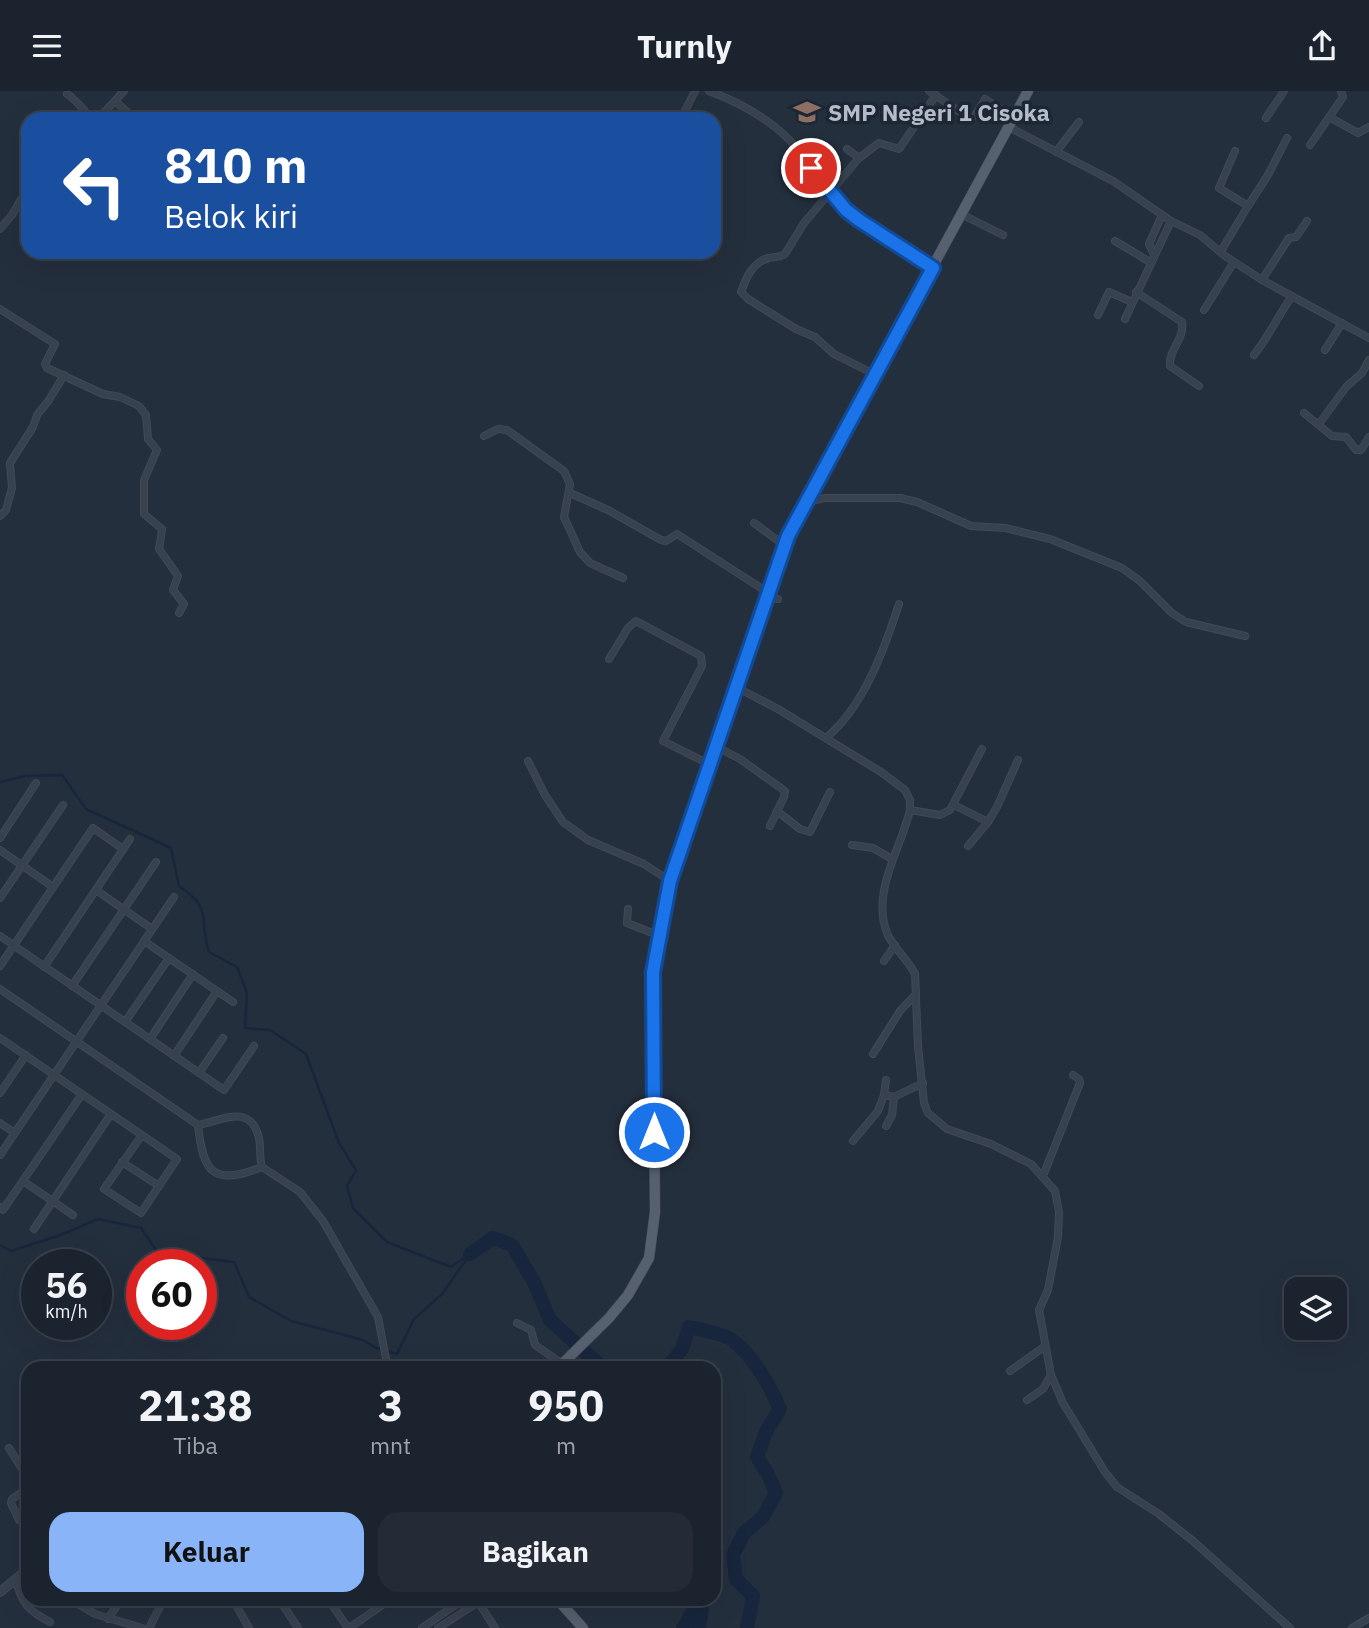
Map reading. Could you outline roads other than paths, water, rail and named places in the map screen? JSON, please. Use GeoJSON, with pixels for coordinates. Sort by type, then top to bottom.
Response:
{"type":"FeatureCollection","features":[{"type":"Feature","properties":{"kind":"main road"},"geometry":{"type":"LineString","coordinates":[[563,1361],[609,1318],[628,1295],[642,1273],[652,1244],[655,1212],[653,972],[670,881],[784,545],[1028,91]]}},
{"type":"Feature","properties":{"kind":"main road"},"geometry":{"type":"LineString","coordinates":[[563,1606],[583,1628]]}},
{"type":"Feature","properties":{"kind":"street"},"geometry":{"type":"LineString","coordinates":[[104,112],[124,91]]}},
{"type":"Feature","properties":{"kind":"street"},"geometry":{"type":"LineString","coordinates":[[684,112],[695,91]]}},
{"type":"Feature","properties":{"kind":"street"},"geometry":{"type":"LineString","coordinates":[[709,91],[754,112],[779,131],[795,146],[846,210],[933,268]]}},
{"type":"Feature","properties":{"kind":"street"},"geometry":{"type":"LineString","coordinates":[[1266,118],[1284,91]]}},
{"type":"Feature","properties":{"kind":"street"},"geometry":{"type":"LineString","coordinates":[[1310,145],[1343,97],[1341,91]]}},
{"type":"Feature","properties":{"kind":"street"},"geometry":{"type":"LineString","coordinates":[[874,375],[834,354],[815,337],[796,329],[741,292],[744,282],[758,262],[785,254],[804,223],[859,158],[879,143],[899,149],[932,93],[970,119],[985,99],[1010,121],[1056,152],[1113,181],[1171,221],[1200,235],[1221,251],[1224,257],[1369,338]]}},
{"type":"Feature","properties":{"kind":"street"},"geometry":{"type":"LineString","coordinates":[[67,94],[80,104],[85,112]]}},
{"type":"Feature","properties":{"kind":"street"},"geometry":{"type":"LineString","coordinates":[[116,102],[127,112]]}},
{"type":"Feature","properties":{"kind":"street"},"geometry":{"type":"LineString","coordinates":[[1329,117],[1358,133],[1369,127]]}},
{"type":"Feature","properties":{"kind":"street"},"geometry":{"type":"LineString","coordinates":[[1056,152],[1079,122]]}},
{"type":"Feature","properties":{"kind":"street"},"geometry":{"type":"LineString","coordinates":[[1221,251],[1268,175],[1287,138]]}},
{"type":"Feature","properties":{"kind":"street"},"geometry":{"type":"LineString","coordinates":[[847,149],[859,158]]}},
{"type":"Feature","properties":{"kind":"street"},"geometry":{"type":"LineString","coordinates":[[1236,151],[1218,187],[1248,206]]}},
{"type":"Feature","properties":{"kind":"street"},"geometry":{"type":"LineString","coordinates":[[0,229],[21,199]]}},
{"type":"Feature","properties":{"kind":"street"},"geometry":{"type":"LineString","coordinates":[[961,214],[1003,235]]}},
{"type":"Feature","properties":{"kind":"street"},"geometry":{"type":"LineString","coordinates":[[1154,255],[1149,244],[1162,215]]}},
{"type":"Feature","properties":{"kind":"street"},"geometry":{"type":"LineString","coordinates":[[1125,319],[1171,221]]}},
{"type":"Feature","properties":{"kind":"street"},"geometry":{"type":"LineString","coordinates":[[1262,280],[1289,238],[1296,237],[1307,221]]}},
{"type":"Feature","properties":{"kind":"street"},"geometry":{"type":"LineString","coordinates":[[1115,241],[1150,263]]}},
{"type":"Feature","properties":{"kind":"street"},"geometry":{"type":"LineString","coordinates":[[1204,310],[1234,262]]}},
{"type":"Feature","properties":{"kind":"street"},"geometry":{"type":"LineString","coordinates":[[1098,315],[1109,292],[1132,302]]}},
{"type":"Feature","properties":{"kind":"street"},"geometry":{"type":"LineString","coordinates":[[1136,292],[1182,322],[1182,333],[1168,362],[1171,368],[1199,386]]}},
{"type":"Feature","properties":{"kind":"street"},"geometry":{"type":"LineString","coordinates":[[1254,355],[1268,338],[1273,322],[1292,296]]}},
{"type":"Feature","properties":{"kind":"street"},"geometry":{"type":"LineString","coordinates":[[0,309],[55,344],[45,366],[103,394],[132,401],[146,415],[148,439],[157,450],[144,480],[144,514],[162,529],[159,549],[178,576],[173,590],[184,604],[178,613]]}},
{"type":"Feature","properties":{"kind":"street"},"geometry":{"type":"LineString","coordinates":[[1325,350],[1342,323]]}},
{"type":"Feature","properties":{"kind":"street"},"geometry":{"type":"LineString","coordinates":[[1318,424],[1346,387],[1362,373],[1369,360]]}},
{"type":"Feature","properties":{"kind":"street"},"geometry":{"type":"LineString","coordinates":[[0,516],[6,510],[12,488],[10,463],[33,427],[40,409],[64,376]]}},
{"type":"Feature","properties":{"kind":"street"},"geometry":{"type":"LineString","coordinates":[[1304,414],[1334,437],[1344,436],[1356,450],[1361,450],[1369,437]]}},
{"type":"Feature","properties":{"kind":"street"},"geometry":{"type":"LineString","coordinates":[[484,436],[498,429],[507,431],[564,471],[569,480],[570,493],[564,517],[580,552],[590,563],[623,578]]}},
{"type":"Feature","properties":{"kind":"street"},"geometry":{"type":"LineString","coordinates":[[570,493],[608,510],[661,540],[666,541],[677,534],[766,595],[778,599]]}},
{"type":"Feature","properties":{"kind":"street"},"geometry":{"type":"LineString","coordinates":[[805,502],[825,498],[900,498],[917,502],[971,526],[1005,529],[1050,539],[1122,568],[1140,581],[1172,613],[1186,622],[1245,636]]}},
{"type":"Feature","properties":{"kind":"street"},"geometry":{"type":"LineString","coordinates":[[754,523],[784,545]]}},
{"type":"Feature","properties":{"kind":"street"},"geometry":{"type":"LineString","coordinates":[[826,738],[841,725],[866,684],[888,639],[899,604]]}},
{"type":"Feature","properties":{"kind":"street"},"geometry":{"type":"LineString","coordinates":[[609,659],[628,628],[636,621],[701,656],[702,666],[663,741],[710,765]]}},
{"type":"Feature","properties":{"kind":"street"},"geometry":{"type":"LineString","coordinates":[[735,686],[870,764],[905,790],[910,800],[910,810],[884,890],[885,929],[915,974],[918,1047],[924,1103],[928,1113],[947,1129],[1004,1150],[1031,1164],[1055,1191],[1059,1212],[1058,1237],[1048,1290],[1039,1310],[1044,1347],[1056,1391],[1105,1472],[1117,1487],[1159,1514],[1193,1541],[1290,1628]]}},
{"type":"Feature","properties":{"kind":"street"},"geometry":{"type":"LineString","coordinates":[[717,747],[740,759],[785,791],[770,826]]}},
{"type":"Feature","properties":{"kind":"street"},"geometry":{"type":"LineString","coordinates":[[910,810],[940,814],[954,805],[982,749]]}},
{"type":"Feature","properties":{"kind":"street"},"geometry":{"type":"LineString","coordinates":[[968,846],[988,822],[1001,800],[1018,760]]}},
{"type":"Feature","properties":{"kind":"street"},"geometry":{"type":"LineString","coordinates":[[528,761],[545,795],[563,822],[588,840],[644,864],[670,881]]}},
{"type":"Feature","properties":{"kind":"street"},"geometry":{"type":"LineString","coordinates":[[0,838],[36,783]]}},
{"type":"Feature","properties":{"kind":"street"},"geometry":{"type":"LineString","coordinates":[[777,811],[792,820],[800,829],[810,832],[830,792]]}},
{"type":"Feature","properties":{"kind":"street"},"geometry":{"type":"LineString","coordinates":[[954,805],[988,822]]}},
{"type":"Feature","properties":{"kind":"street"},"geometry":{"type":"LineString","coordinates":[[0,898],[63,806]]}},
{"type":"Feature","properties":{"kind":"street"},"geometry":{"type":"LineString","coordinates":[[0,966],[93,828],[123,849]]}},
{"type":"Feature","properties":{"kind":"street"},"geometry":{"type":"LineString","coordinates":[[44,967],[130,839]]}},
{"type":"Feature","properties":{"kind":"street"},"geometry":{"type":"LineString","coordinates":[[852,845],[873,848],[892,859]]}},
{"type":"Feature","properties":{"kind":"street"},"geometry":{"type":"LineString","coordinates":[[0,850],[53,887]]}},
{"type":"Feature","properties":{"kind":"street"},"geometry":{"type":"LineString","coordinates":[[72,986],[156,862]]}},
{"type":"Feature","properties":{"kind":"street"},"geometry":{"type":"LineString","coordinates":[[96,890],[152,929]]}},
{"type":"Feature","properties":{"kind":"street"},"geometry":{"type":"LineString","coordinates":[[0,1155],[174,897]]}},
{"type":"Feature","properties":{"kind":"street"},"geometry":{"type":"LineString","coordinates":[[628,909],[627,923],[660,936]]}},
{"type":"Feature","properties":{"kind":"street"},"geometry":{"type":"LineString","coordinates":[[0,936],[224,1090],[254,1046]]}},
{"type":"Feature","properties":{"kind":"street"},"geometry":{"type":"LineString","coordinates":[[144,941],[233,1002]]}},
{"type":"Feature","properties":{"kind":"street"},"geometry":{"type":"LineString","coordinates":[[884,961],[895,945]]}},
{"type":"Feature","properties":{"kind":"street"},"geometry":{"type":"LineString","coordinates":[[125,1022],[169,958]]}},
{"type":"Feature","properties":{"kind":"street"},"geometry":{"type":"LineString","coordinates":[[150,1039],[193,974]]}},
{"type":"Feature","properties":{"kind":"street"},"geometry":{"type":"LineString","coordinates":[[0,989],[198,1125],[202,1156],[209,1168],[229,1176],[242,1175],[262,1167]]}},
{"type":"Feature","properties":{"kind":"street"},"geometry":{"type":"LineString","coordinates":[[174,1056],[217,991]]}},
{"type":"Feature","properties":{"kind":"street"},"geometry":{"type":"LineString","coordinates":[[873,1054],[900,1011],[916,994]]}},
{"type":"Feature","properties":{"kind":"street"},"geometry":{"type":"LineString","coordinates":[[0,1038],[26,1055],[177,1159],[141,1213],[104,1189],[142,1135]]}},
{"type":"Feature","properties":{"kind":"street"},"geometry":{"type":"LineString","coordinates":[[199,1073],[223,1038]]}},
{"type":"Feature","properties":{"kind":"street"},"geometry":{"type":"LineString","coordinates":[[0,1093],[26,1055]]}},
{"type":"Feature","properties":{"kind":"street"},"geometry":{"type":"LineString","coordinates":[[1043,1176],[1080,1083],[1073,1075]]}},
{"type":"Feature","properties":{"kind":"street"},"geometry":{"type":"LineString","coordinates":[[853,1141],[878,1111],[886,1080]]}},
{"type":"Feature","properties":{"kind":"street"},"geometry":{"type":"LineString","coordinates":[[884,1095],[894,1097],[923,1083]]}},
{"type":"Feature","properties":{"kind":"street"},"geometry":{"type":"LineString","coordinates":[[0,1207],[3,1210],[82,1094]]}},
{"type":"Feature","properties":{"kind":"street"},"geometry":{"type":"LineString","coordinates":[[886,1126],[892,1115],[894,1097]]}},
{"type":"Feature","properties":{"kind":"street"},"geometry":{"type":"LineString","coordinates":[[34,1229],[111,1114]]}},
{"type":"Feature","properties":{"kind":"street"},"geometry":{"type":"LineString","coordinates":[[198,1125],[225,1117],[246,1118],[256,1128],[262,1167]]}},
{"type":"Feature","properties":{"kind":"street"},"geometry":{"type":"LineString","coordinates":[[0,1123],[15,1133]]}},
{"type":"Feature","properties":{"kind":"street"},"geometry":{"type":"LineString","coordinates":[[122,1162],[159,1186]]}},
{"type":"Feature","properties":{"kind":"street"},"geometry":{"type":"LineString","coordinates":[[262,1167],[289,1182],[323,1221],[378,1317],[387,1361]]}},
{"type":"Feature","properties":{"kind":"street"},"geometry":{"type":"LineString","coordinates":[[23,1181],[73,1215]]}},
{"type":"Feature","properties":{"kind":"street"},"geometry":{"type":"LineString","coordinates":[[517,1323],[531,1330],[535,1345],[558,1361]]}},
{"type":"Feature","properties":{"kind":"street"},"geometry":{"type":"LineString","coordinates":[[1010,1371],[1044,1347]]}},
{"type":"Feature","properties":{"kind":"street"},"geometry":{"type":"LineString","coordinates":[[1027,1400],[1043,1389],[1051,1375]]}},
{"type":"Feature","properties":{"kind":"street"},"geometry":{"type":"LineString","coordinates":[[9,1448],[21,1467]]}},
{"type":"Feature","properties":{"kind":"street"},"geometry":{"type":"LineString","coordinates":[[21,1493],[11,1503],[21,1521]]}},
{"type":"Feature","properties":{"kind":"street"},"geometry":{"type":"LineString","coordinates":[[0,1592],[21,1575]]}},
{"type":"Feature","properties":{"kind":"street"},"geometry":{"type":"LineString","coordinates":[[15,1580],[21,1598]]}},
{"type":"Feature","properties":{"kind":"street"},"geometry":{"type":"LineString","coordinates":[[27,1606],[30,1611],[50,1622]]}},
{"type":"Feature","properties":{"kind":"street"},"geometry":{"type":"LineString","coordinates":[[83,1606],[107,1619],[142,1628]]}},
{"type":"Feature","properties":{"kind":"street"},"geometry":{"type":"LineString","coordinates":[[107,1619],[116,1606]]}},
{"type":"Feature","properties":{"kind":"street"},"geometry":{"type":"LineString","coordinates":[[149,1628],[160,1606]]}},
{"type":"Feature","properties":{"kind":"street"},"geometry":{"type":"LineString","coordinates":[[237,1606],[249,1628]]}},
{"type":"Feature","properties":{"kind":"street"},"geometry":{"type":"LineString","coordinates":[[284,1606],[298,1628]]}},
{"type":"Feature","properties":{"kind":"street"},"geometry":{"type":"LineString","coordinates":[[333,1606],[348,1628],[378,1606]]}},
{"type":"Feature","properties":{"kind":"street"},"geometry":{"type":"LineString","coordinates":[[422,1628],[454,1606]]}},
{"type":"Feature","properties":{"kind":"street"},"geometry":{"type":"LineString","coordinates":[[438,1628],[470,1606]]}},
{"type":"Feature","properties":{"kind":"street"},"geometry":{"type":"LineString","coordinates":[[482,1606],[495,1628]]}},
{"type":"Feature","properties":{"kind":"street"},"geometry":{"type":"LineString","coordinates":[[1352,1628],[1369,1618]]}},
{"type":"Feature","properties":{"kind":"waterway"},"geometry":{"type":"LineString","coordinates":[[0,782],[25,776],[62,775],[86,809],[171,848],[179,886],[190,894],[201,908],[209,952],[237,967],[247,993],[245,1028],[270,1030],[306,1054],[339,1143],[356,1170],[347,1186],[353,1208],[387,1242],[451,1267],[470,1254]]}},
{"type":"Feature","properties":{"kind":"waterway"},"geometry":{"type":"LineString","coordinates":[[0,1245],[11,1251],[58,1236],[98,1219],[141,1228],[163,1260],[194,1257],[234,1262],[249,1297],[291,1321],[363,1340],[376,1348],[397,1354],[414,1319],[442,1294],[468,1257]]}},
{"type":"Feature","properties":{"kind":"waterway"},"geometry":{"type":"LineString","coordinates":[[470,1254],[493,1238],[512,1245],[534,1282],[550,1320],[595,1361]]}},
{"type":"Feature","properties":{"kind":"waterway"},"geometry":{"type":"LineString","coordinates":[[672,1361],[682,1349],[689,1327],[722,1335],[732,1340],[754,1362],[780,1409],[766,1432],[757,1457],[776,1493],[763,1517],[744,1533],[733,1555],[736,1579],[753,1596],[747,1628]]}},
{"type":"Feature","properties":{"kind":"waterway"},"geometry":{"type":"LineString","coordinates":[[683,1628],[696,1606],[702,1609],[699,1628]]}},
{"type":"Feature","properties":{"kind":"place","name":"SMP Negeri 1 Cisoka"},"geometry":{"type":"Point","coordinates":[807,112]}}]}
